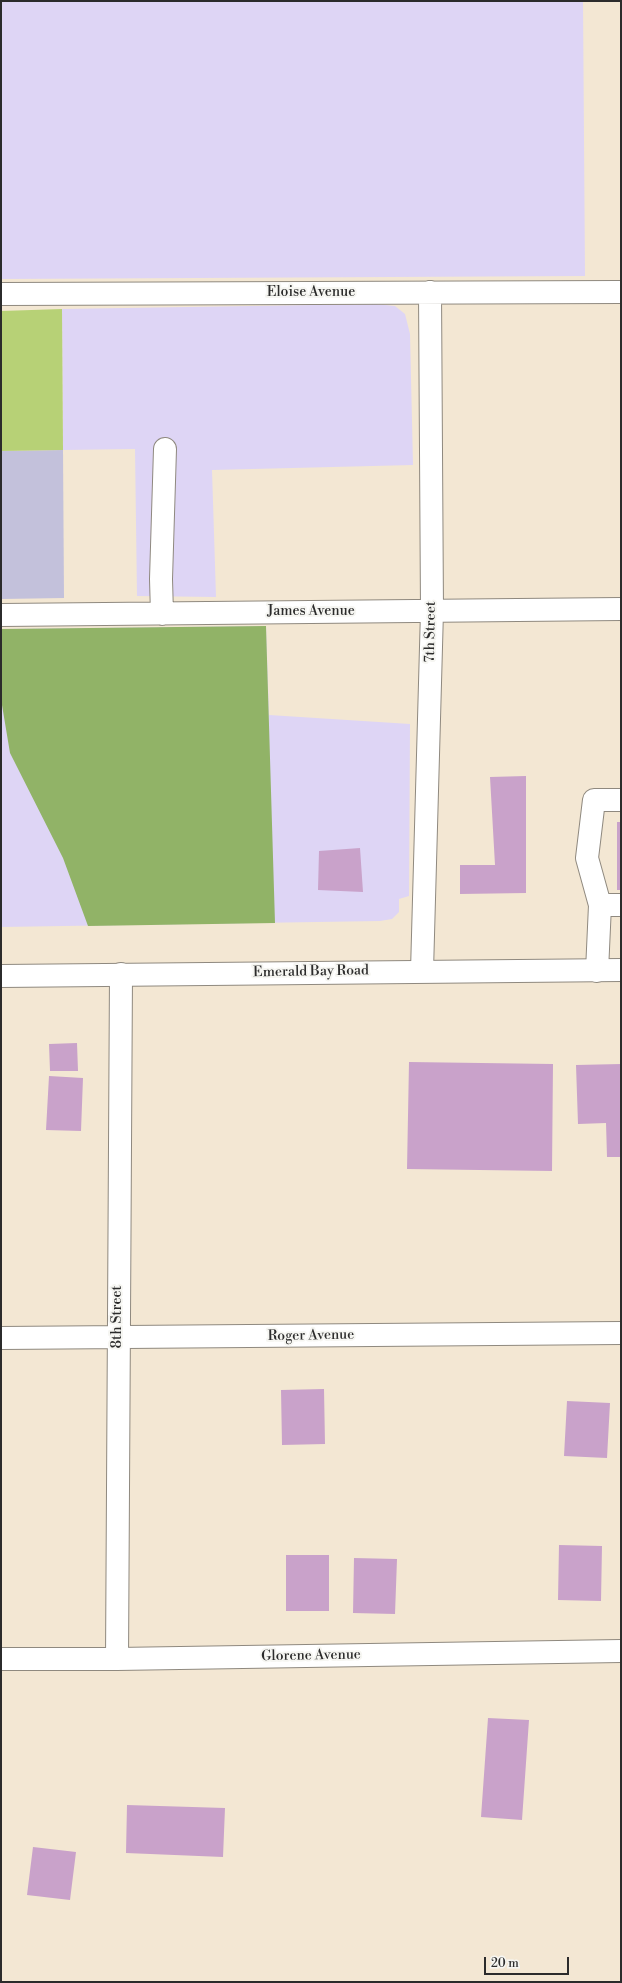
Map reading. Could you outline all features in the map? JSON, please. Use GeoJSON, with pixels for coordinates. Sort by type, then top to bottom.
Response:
{"type":"FeatureCollection","features":[{"type":"Feature","properties":{"kind":"street","name":"7th Street"},"geometry":{"type":"LineString","coordinates":[[422,971],[432,611],[430,292]]}},
{"type":"Feature","properties":{"kind":"street","name":"Eloise Avenue"},"geometry":{"type":"LineString","coordinates":[[1,294],[621,292]]}},
{"type":"Feature","properties":{"kind":"street"},"geometry":{"type":"LineString","coordinates":[[162,614],[161,579],[165,449]]}},
{"type":"Feature","properties":{"kind":"street","name":"James Avenue"},"geometry":{"type":"LineString","coordinates":[[1,615],[621,609]]}},
{"type":"Feature","properties":{"kind":"street"},"geometry":{"type":"LineString","coordinates":[[597,970],[611,905],[587,858],[594,800],[621,800]]}},
{"type":"Feature","properties":{"kind":"street","name":"Emerald Bay Road"},"geometry":{"type":"LineString","coordinates":[[1,976],[621,970]]}},
{"type":"Feature","properties":{"kind":"street","name":"8th Street"},"geometry":{"type":"LineString","coordinates":[[117,1659],[121,974]]}},
{"type":"Feature","properties":{"kind":"street","name":"Roger Avenue"},"geometry":{"type":"LineString","coordinates":[[1,1338],[621,1333]]}},
{"type":"Feature","properties":{"kind":"street","name":"Glorene Avenue"},"geometry":{"type":"LineString","coordinates":[[1,1660],[621,1651]]}},
{"type":"Feature","properties":{"kind":"shaded area"},"geometry":{"type":"Polygon","coordinates":[[[1,1],[583,1],[585,276],[1,279],[1,1]]]}},
{"type":"Feature","properties":{"kind":"shaded area"},"geometry":{"type":"Polygon","coordinates":[[[376,304],[395,306],[405,314],[410,334],[413,465],[212,470],[216,597],[137,596],[135,449],[63,450],[62,309],[376,304]]]}},
{"type":"Feature","properties":{"kind":"shaded area"},"geometry":{"type":"Polygon","coordinates":[[[63,450],[64,598],[2,599],[1,451],[63,450]]]}},
{"type":"Feature","properties":{"kind":"shaded area"},"geometry":{"type":"Polygon","coordinates":[[[266,626],[269,715],[410,724],[409,896],[399,899],[399,912],[392,919],[380,921],[1,927],[1,629],[266,626]]]}},
{"type":"Feature","properties":{"kind":"green space"},"geometry":{"type":"Polygon","coordinates":[[[62,309],[63,450],[1,451],[1,311],[62,309]]]}},
{"type":"Feature","properties":{"kind":"green space"},"geometry":{"type":"Polygon","coordinates":[[[266,626],[275,923],[88,926],[63,858],[10,753],[1,699],[1,629],[266,626]]]}},
{"type":"Feature","properties":{"kind":"building"},"geometry":{"type":"Polygon","coordinates":[[[526,776],[526,893],[460,894],[460,865],[495,865],[490,777],[526,776]]]}},
{"type":"Feature","properties":{"kind":"building"},"geometry":{"type":"Polygon","coordinates":[[[617,822],[621,822],[621,890],[617,890],[617,822]]]}},
{"type":"Feature","properties":{"kind":"building"},"geometry":{"type":"Polygon","coordinates":[[[360,848],[363,892],[318,890],[319,851],[360,848]]]}},
{"type":"Feature","properties":{"kind":"building"},"geometry":{"type":"Polygon","coordinates":[[[77,1043],[78,1071],[50,1071],[49,1044],[77,1043]]]}},
{"type":"Feature","properties":{"kind":"building"},"geometry":{"type":"Polygon","coordinates":[[[409,1062],[553,1064],[552,1171],[407,1169],[409,1062]]]}},
{"type":"Feature","properties":{"kind":"building"},"geometry":{"type":"Polygon","coordinates":[[[621,1064],[621,1157],[607,1157],[606,1123],[578,1124],[576,1065],[621,1064]]]}},
{"type":"Feature","properties":{"kind":"building"},"geometry":{"type":"Polygon","coordinates":[[[49,1076],[83,1078],[81,1131],[46,1130],[49,1076]]]}},
{"type":"Feature","properties":{"kind":"building"},"geometry":{"type":"Polygon","coordinates":[[[324,1389],[325,1444],[282,1445],[281,1390],[324,1389]]]}},
{"type":"Feature","properties":{"kind":"building"},"geometry":{"type":"Polygon","coordinates":[[[567,1401],[610,1403],[607,1458],[564,1456],[567,1401]]]}},
{"type":"Feature","properties":{"kind":"building"},"geometry":{"type":"Polygon","coordinates":[[[559,1545],[602,1546],[601,1601],[558,1600],[559,1545]]]}},
{"type":"Feature","properties":{"kind":"building"},"geometry":{"type":"Polygon","coordinates":[[[286,1555],[329,1555],[329,1611],[286,1611],[286,1555]]]}},
{"type":"Feature","properties":{"kind":"building"},"geometry":{"type":"Polygon","coordinates":[[[354,1558],[397,1559],[395,1614],[353,1613],[354,1558]]]}},
{"type":"Feature","properties":{"kind":"building"},"geometry":{"type":"Polygon","coordinates":[[[488,1718],[529,1720],[522,1820],[481,1817],[488,1718]]]}},
{"type":"Feature","properties":{"kind":"building"},"geometry":{"type":"Polygon","coordinates":[[[127,1805],[225,1808],[223,1857],[126,1853],[127,1805]]]}},
{"type":"Feature","properties":{"kind":"building"},"geometry":{"type":"Polygon","coordinates":[[[33,1847],[76,1852],[70,1900],[27,1895],[33,1847]]]}}]}
